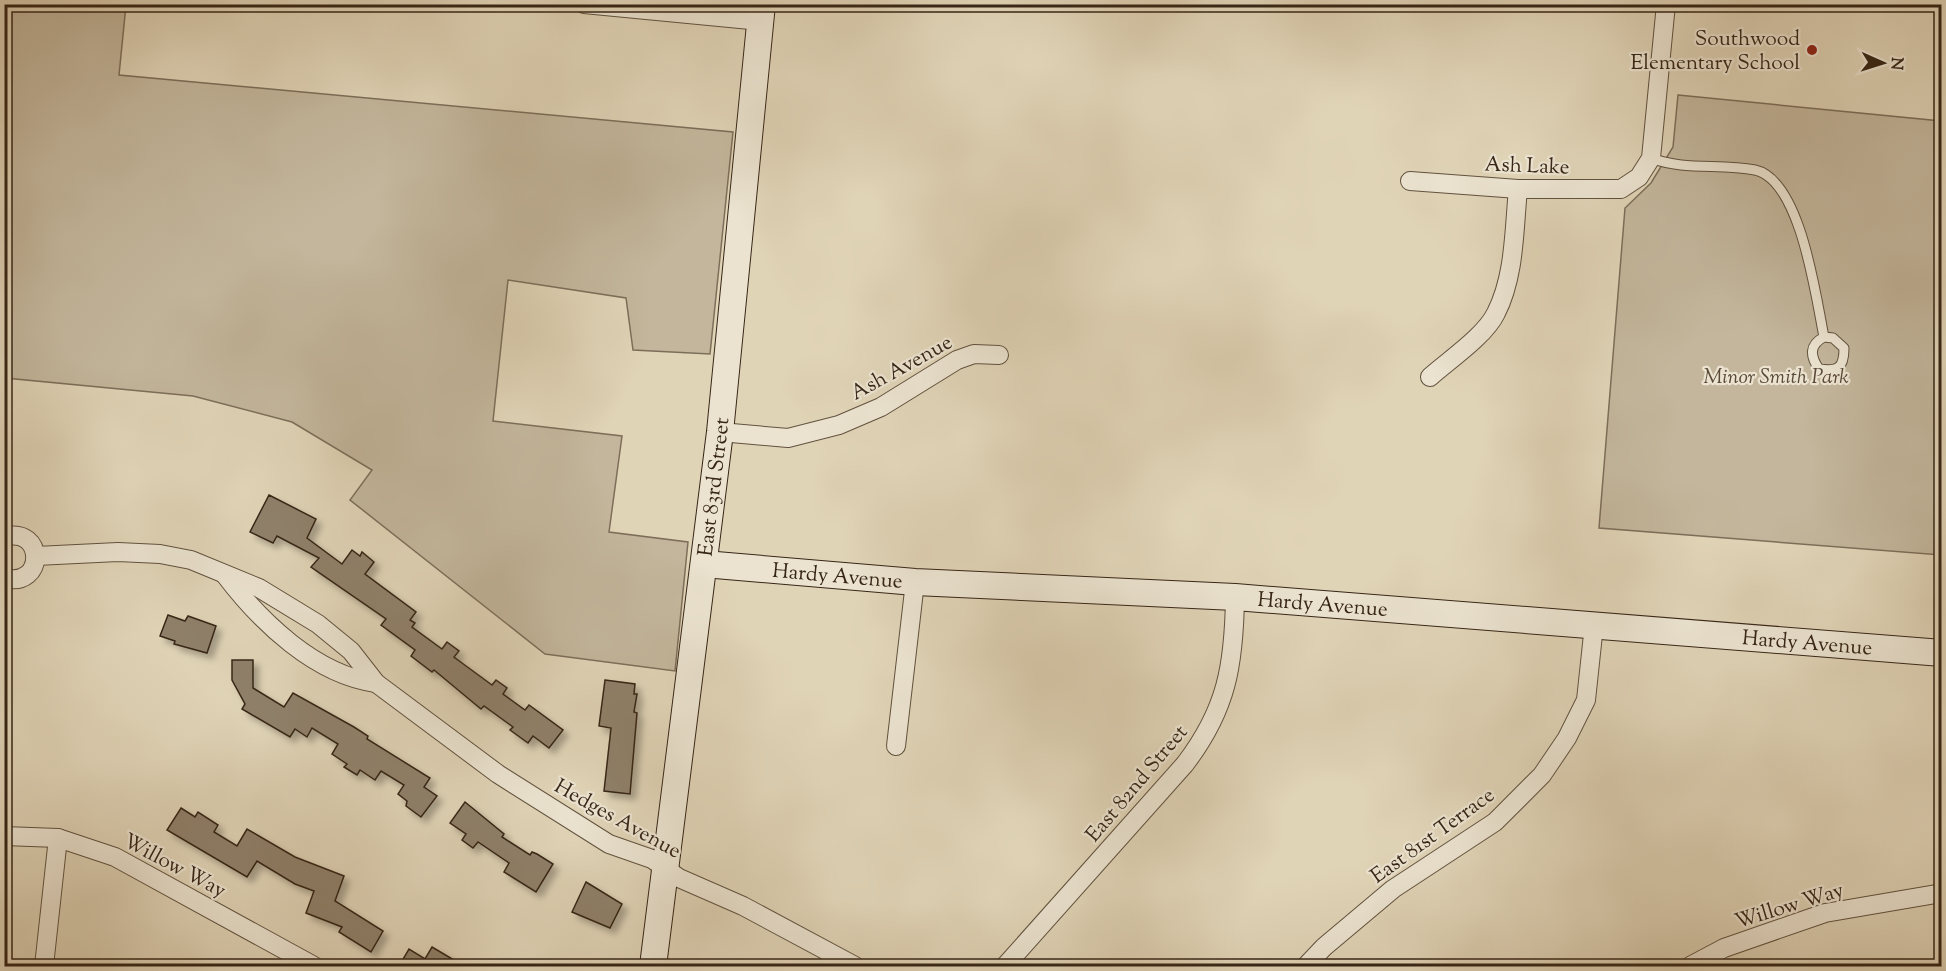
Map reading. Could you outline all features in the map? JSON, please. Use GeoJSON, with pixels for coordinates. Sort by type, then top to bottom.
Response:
{"type":"FeatureCollection","features":[{"type":"Feature","properties":{"kind":"street"},"geometry":{"type":"LineString","coordinates":[[584,4],[762,13]]}},
{"type":"Feature","properties":{"kind":"street"},"geometry":{"type":"LineString","coordinates":[[1651,158],[1666,4]]}},
{"type":"Feature","properties":{"kind":"street","name":"East 83rd Street"},"geometry":{"type":"LineString","coordinates":[[653,966],[720,432],[762,13]]}},
{"type":"Feature","properties":{"kind":"street","name":"Ash Lake"},"geometry":{"type":"LineString","coordinates":[[1410,181],[1518,189],[1621,189],[1639,177],[1651,158]]}},
{"type":"Feature","properties":{"kind":"street"},"geometry":{"type":"LineString","coordinates":[[1430,377],[1496,314],[1511,262],[1518,189]]}},
{"type":"Feature","properties":{"kind":"street","name":"Ash Avenue"},"geometry":{"type":"LineString","coordinates":[[720,432],[788,438],[839,425],[881,407],[957,360],[974,354],[999,355]]}},
{"type":"Feature","properties":{"kind":"street"},"geometry":{"type":"LineString","coordinates":[[4,537],[12,535],[25,538],[36,555],[32,570],[27,575],[20,579],[4,578]]}},
{"type":"Feature","properties":{"kind":"street"},"geometry":{"type":"LineString","coordinates":[[36,555],[118,552],[160,554],[191,560],[260,588],[318,624],[351,651],[376,683]]}},
{"type":"Feature","properties":{"kind":"street","name":"Hardy Avenue"},"geometry":{"type":"LineString","coordinates":[[704,564],[915,582],[1235,597],[1941,652]]}},
{"type":"Feature","properties":{"kind":"street"},"geometry":{"type":"LineString","coordinates":[[225,574],[271,627],[306,653],[337,673],[359,681],[376,683]]}},
{"type":"Feature","properties":{"kind":"street"},"geometry":{"type":"LineString","coordinates":[[896,746],[915,582]]}},
{"type":"Feature","properties":{"kind":"street","name":"East 82nd Street"},"geometry":{"type":"LineString","coordinates":[[1005,966],[1185,764],[1202,741],[1219,709],[1230,675],[1234,646],[1235,597]]}},
{"type":"Feature","properties":{"kind":"street","name":"East 81st Terrace"},"geometry":{"type":"LineString","coordinates":[[1306,966],[1324,947],[1393,889],[1495,822],[1542,775],[1567,738],[1586,700],[1594,625]]}},
{"type":"Feature","properties":{"kind":"street","name":"Hedges Avenue"},"geometry":{"type":"LineString","coordinates":[[376,683],[498,774],[609,844],[652,859],[679,878],[743,906],[855,966]]}},
{"type":"Feature","properties":{"kind":"street","name":"Willow Way"},"geometry":{"type":"LineString","coordinates":[[4,836],[58,838],[115,857],[314,966]]}},
{"type":"Feature","properties":{"kind":"street"},"geometry":{"type":"LineString","coordinates":[[44,966],[58,838]]}},
{"type":"Feature","properties":{"kind":"street","name":"Willow Way"},"geometry":{"type":"LineString","coordinates":[[1690,966],[1724,948],[1825,913],[1941,893]]}},
{"type":"Feature","properties":{"kind":"lane"},"geometry":{"type":"LineString","coordinates":[[1651,158],[1671,165],[1757,171],[1777,183],[1798,224],[1824,337]]}},
{"type":"Feature","properties":{"kind":"green space"},"geometry":{"type":"Polygon","coordinates":[[[4,5],[126,5],[119,75],[733,132],[710,354],[633,350],[626,298],[508,280],[493,421],[622,436],[609,532],[688,542],[675,671],[545,654],[350,500],[372,470],[292,422],[193,396],[5,378],[4,5]]]}},
{"type":"Feature","properties":{"kind":"green space","name":"Minor Smith Park"},"geometry":{"type":"Polygon","coordinates":[[[1678,95],[1941,121],[1941,555],[1599,528],[1625,208],[1651,183],[1673,147],[1678,95]]]}},
{"type":"Feature","properties":{"kind":"building"},"geometry":{"type":"Polygon","coordinates":[[[269,495],[316,519],[307,538],[342,564],[352,550],[360,556],[362,552],[374,562],[365,574],[416,612],[410,620],[415,623],[412,627],[442,649],[447,642],[459,651],[454,657],[492,685],[496,680],[507,688],[503,694],[525,710],[529,705],[563,730],[549,748],[533,736],[528,743],[510,730],[513,727],[484,706],[481,709],[434,670],[432,672],[411,656],[415,650],[381,625],[386,619],[311,567],[319,558],[277,536],[273,543],[250,532],[269,495]]]}},
{"type":"Feature","properties":{"kind":"building"},"geometry":{"type":"Polygon","coordinates":[[[168,615],[185,621],[188,616],[216,626],[207,653],[174,644],[175,641],[160,636],[168,615]]]}},
{"type":"Feature","properties":{"kind":"building"},"geometry":{"type":"Polygon","coordinates":[[[232,660],[253,660],[253,688],[284,707],[293,693],[368,736],[367,739],[430,778],[424,787],[437,796],[421,817],[406,806],[407,801],[398,794],[404,785],[381,771],[375,780],[360,770],[357,775],[344,767],[347,764],[332,754],[338,744],[312,728],[307,737],[295,729],[290,737],[242,709],[245,704],[232,680],[232,660]]]}},
{"type":"Feature","properties":{"kind":"building"},"geometry":{"type":"Polygon","coordinates":[[[605,680],[635,684],[634,694],[637,694],[634,712],[637,713],[630,794],[604,791],[611,728],[599,726],[605,680]]]}},
{"type":"Feature","properties":{"kind":"building"},"geometry":{"type":"Polygon","coordinates":[[[465,802],[504,834],[502,837],[530,855],[532,852],[553,864],[536,892],[504,872],[509,863],[478,842],[473,848],[462,840],[466,834],[450,823],[465,802]]]}},
{"type":"Feature","properties":{"kind":"building"},"geometry":{"type":"Polygon","coordinates":[[[181,808],[195,817],[198,812],[218,825],[214,832],[237,846],[247,829],[295,857],[344,876],[335,901],[383,931],[371,952],[339,932],[342,927],[306,913],[314,891],[295,884],[257,861],[247,877],[167,830],[181,808]]]}},
{"type":"Feature","properties":{"kind":"building"},"geometry":{"type":"Polygon","coordinates":[[[586,882],[622,904],[610,928],[572,912],[586,882]]]}},
{"type":"Feature","properties":{"kind":"building"},"geometry":{"type":"Polygon","coordinates":[[[432,947],[464,966],[399,966],[409,949],[425,959],[432,947]]]}},
{"type":"Feature","properties":{"kind":"place","name":"Southwood Elementary School"},"geometry":{"type":"Point","coordinates":[1812,50]}}]}
